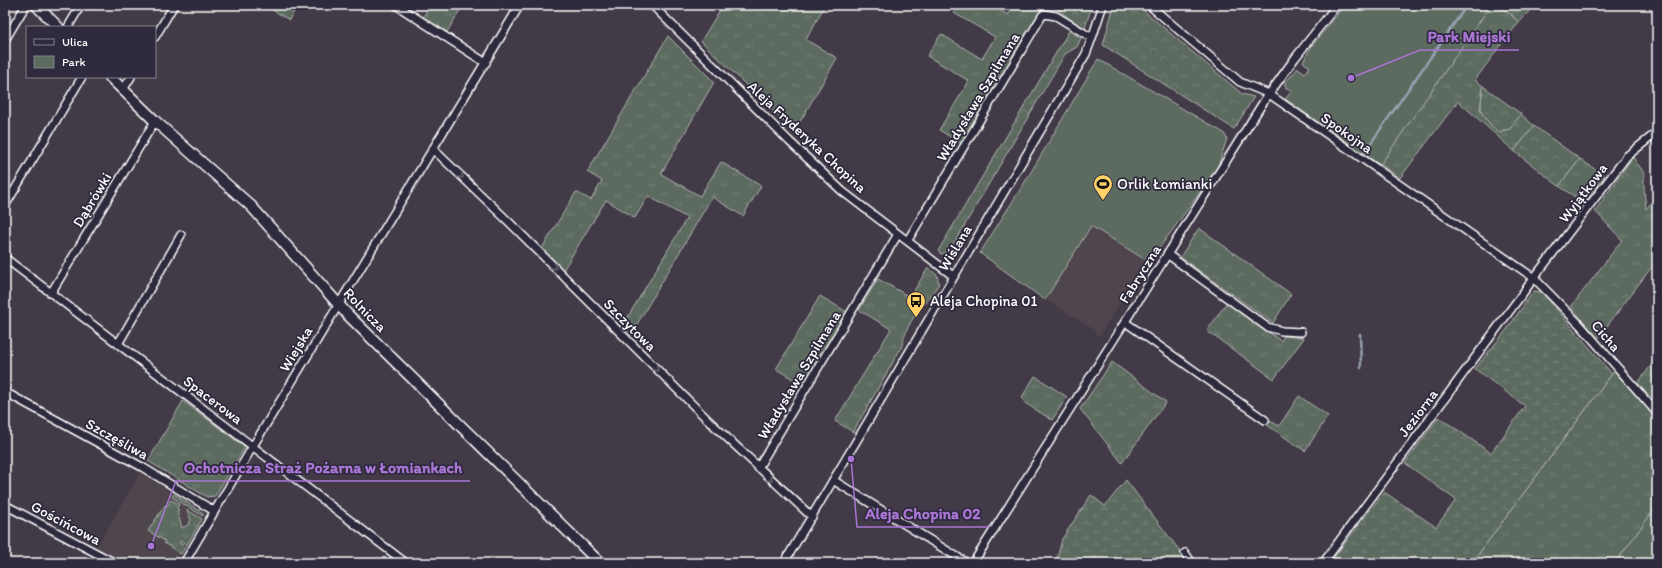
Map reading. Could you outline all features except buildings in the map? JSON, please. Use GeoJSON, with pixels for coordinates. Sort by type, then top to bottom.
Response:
{"type":"FeatureCollection","features":[{"type":"Feature","properties":{"kind":"street"},"geometry":{"type":"LineString","coordinates":[[5,40],[26,5]]}},
{"type":"Feature","properties":{"kind":"street"},"geometry":{"type":"LineString","coordinates":[[36,5],[57,26]]}},
{"type":"Feature","properties":{"kind":"street"},"geometry":{"type":"LineString","coordinates":[[69,26],[81,5]]}},
{"type":"Feature","properties":{"kind":"street"},"geometry":{"type":"LineString","coordinates":[[156,35],[174,5]]}},
{"type":"Feature","properties":{"kind":"street"},"geometry":{"type":"LineString","coordinates":[[396,5],[486,63]]}},
{"type":"Feature","properties":{"kind":"street","name":"Wiejska"},"geometry":{"type":"LineString","coordinates":[[184,563],[253,446],[520,5]]}},
{"type":"Feature","properties":{"kind":"street","name":"Aleja Fryderyka Chopina"},"geometry":{"type":"LineString","coordinates":[[652,5],[790,142],[842,191],[954,276]]}},
{"type":"Feature","properties":{"kind":"street","name":"Wiślana"},"geometry":{"type":"LineString","coordinates":[[784,563],[1086,54],[1103,5]]}},
{"type":"Feature","properties":{"kind":"street","name":"Spokojna"},"geometry":{"type":"LineString","coordinates":[[1149,5],[1240,82],[1269,94],[1534,278]]}},
{"type":"Feature","properties":{"kind":"street","name":"Fabryczna"},"geometry":{"type":"LineString","coordinates":[[973,563],[1269,94],[1337,5]]}},
{"type":"Feature","properties":{"kind":"street","name":"Władysława Szpilmana"},"geometry":{"type":"LineString","coordinates":[[908,240],[1042,16],[1044,14],[1056,16],[1092,38]]}},
{"type":"Feature","properties":{"kind":"street"},"geometry":{"type":"LineString","coordinates":[[5,206],[81,78]]}},
{"type":"Feature","properties":{"kind":"street","name":"Rolnicza"},"geometry":{"type":"LineString","coordinates":[[111,78],[155,121],[251,206],[339,305],[414,381],[600,563]]}},
{"type":"Feature","properties":{"kind":"street"},"geometry":{"type":"LineString","coordinates":[[123,90],[130,78]]}},
{"type":"Feature","properties":{"kind":"street","name":"Dąbrówki"},"geometry":{"type":"LineString","coordinates":[[51,293],[155,121]]}},
{"type":"Feature","properties":{"kind":"street","name":"Wyjątkowa"},"geometry":{"type":"LineString","coordinates":[[1534,278],[1627,156],[1656,133],[1657,130]]}},
{"type":"Feature","properties":{"kind":"street","name":"Szczytowa"},"geometry":{"type":"LineString","coordinates":[[433,149],[509,222],[676,389],[758,468],[812,517]]}},
{"type":"Feature","properties":{"kind":"street","name":"Władysława Szpilmana"},"geometry":{"type":"LineString","coordinates":[[758,468],[898,234]]}},
{"type":"Feature","properties":{"kind":"street"},"geometry":{"type":"LineString","coordinates":[[118,344],[181,235]]}},
{"type":"Feature","properties":{"kind":"street"},"geometry":{"type":"LineString","coordinates":[[1167,254],[1267,327],[1282,331],[1301,332]]}},
{"type":"Feature","properties":{"kind":"street","name":"Spacerowa"},"geometry":{"type":"LineString","coordinates":[[5,258],[406,563]]}},
{"type":"Feature","properties":{"kind":"street","name":"Cicha"},"geometry":{"type":"LineString","coordinates":[[1534,278],[1577,322],[1657,413]]}},
{"type":"Feature","properties":{"kind":"street","name":"Jeziorna"},"geometry":{"type":"LineString","coordinates":[[1323,563],[1534,278]]}},
{"type":"Feature","properties":{"kind":"street"},"geometry":{"type":"LineString","coordinates":[[1125,322],[1265,420]]}},
{"type":"Feature","properties":{"kind":"street","name":"Szczęśliwa"},"geometry":{"type":"LineString","coordinates":[[5,392],[142,468],[214,511]]}},
{"type":"Feature","properties":{"kind":"street"},"geometry":{"type":"LineString","coordinates":[[834,480],[967,563]]}},
{"type":"Feature","properties":{"kind":"street","name":"Gościńcowa"},"geometry":{"type":"LineString","coordinates":[[5,505],[115,563]]}},
{"type":"Feature","properties":{"kind":"street"},"geometry":{"type":"LineString","coordinates":[[1185,553],[1192,563]]}},
{"type":"Feature","properties":{"kind":"shaded area"},"geometry":{"type":"Polygon","coordinates":[[[1091,226],[1147,261],[1099,336],[1095,333],[1095,330],[1045,299],[1091,226]]]}},
{"type":"Feature","properties":{"kind":"shaded area"},"geometry":{"type":"Polygon","coordinates":[[[140,473],[204,513],[174,563],[125,563],[96,548],[140,473]]]}},
{"type":"Feature","properties":{"kind":"green space"},"geometry":{"type":"Polygon","coordinates":[[[298,5],[289,20],[266,6],[298,5]]]}},
{"type":"Feature","properties":{"kind":"green space"},"geometry":{"type":"Polygon","coordinates":[[[430,5],[463,5],[447,32],[423,17],[430,5]]]}},
{"type":"Feature","properties":{"kind":"green space"},"geometry":{"type":"Polygon","coordinates":[[[723,5],[825,5],[806,40],[837,58],[794,132],[701,41],[723,5]]]}},
{"type":"Feature","properties":{"kind":"green space"},"geometry":{"type":"Polygon","coordinates":[[[958,5],[992,5],[1008,15],[1014,5],[1041,6],[1040,13],[962,144],[939,130],[969,81],[927,56],[941,34],[982,59],[995,37],[954,13],[958,5]]]}},
{"type":"Feature","properties":{"kind":"green space"},"geometry":{"type":"Polygon","coordinates":[[[1052,5],[1092,5],[1085,28],[1070,19],[1052,5]]]}},
{"type":"Feature","properties":{"kind":"green space"},"geometry":{"type":"Polygon","coordinates":[[[1114,5],[1137,5],[1242,94],[1254,97],[1234,129],[1103,45],[1114,5]]]}},
{"type":"Feature","properties":{"kind":"green space"},"geometry":{"type":"Polygon","coordinates":[[[1345,5],[1491,5],[1380,165],[1285,99],[1292,91],[1285,87],[1285,83],[1298,68],[1305,73],[1310,67],[1303,62],[1311,47],[1345,5]]]}},
{"type":"Feature","properties":{"kind":"green space"},"geometry":{"type":"Polygon","coordinates":[[[1491,5],[1495,5],[1503,9],[1519,23],[1475,80],[1483,86],[1480,110],[1510,129],[1521,114],[1534,126],[1514,151],[1458,101],[1400,178],[1380,164],[1491,5]]]}},
{"type":"Feature","properties":{"kind":"green space"},"geometry":{"type":"Polygon","coordinates":[[[1496,5],[1537,5],[1530,10],[1519,23],[1512,15],[1496,5]]]}},
{"type":"Feature","properties":{"kind":"green space"},"geometry":{"type":"Polygon","coordinates":[[[1069,31],[1081,38],[1077,47],[1065,54],[949,252],[941,254],[938,251],[1069,31]]]}},
{"type":"Feature","properties":{"kind":"green space"},"geometry":{"type":"Polygon","coordinates":[[[668,36],[714,82],[661,174],[700,196],[721,162],[761,186],[743,216],[712,197],[629,338],[620,330],[687,218],[648,196],[635,218],[606,200],[562,272],[541,250],[576,192],[591,200],[602,181],[587,172],[668,36]]]}},
{"type":"Feature","properties":{"kind":"green space","name":"Orlik Łomianki"},"geometry":{"type":"Polygon","coordinates":[[[1098,59],[1224,133],[1227,139],[1217,169],[1149,262],[1091,226],[1045,300],[980,253],[1028,177],[1098,59]]]}},
{"type":"Feature","properties":{"kind":"green space"},"geometry":{"type":"Polygon","coordinates":[[[1483,86],[1521,114],[1510,129],[1498,132],[1484,116],[1481,107],[1483,86]]]}},
{"type":"Feature","properties":{"kind":"green space"},"geometry":{"type":"Polygon","coordinates":[[[1534,126],[1580,159],[1559,186],[1514,151],[1534,126]]]}},
{"type":"Feature","properties":{"kind":"green space"},"geometry":{"type":"Polygon","coordinates":[[[1633,157],[1644,173],[1646,209],[1657,195],[1657,260],[1598,338],[1571,307],[1622,240],[1595,211],[1633,157]]]}},
{"type":"Feature","properties":{"kind":"green space"},"geometry":{"type":"Polygon","coordinates":[[[1580,159],[1605,176],[1584,203],[1559,186],[1580,159]]]}},
{"type":"Feature","properties":{"kind":"green space"},"geometry":{"type":"Polygon","coordinates":[[[1199,228],[1291,294],[1273,323],[1180,257],[1199,228]]]}},
{"type":"Feature","properties":{"kind":"green space"},"geometry":{"type":"Polygon","coordinates":[[[928,268],[937,275],[939,284],[925,303],[921,304],[907,329],[901,348],[853,432],[835,421],[891,329],[859,310],[878,279],[910,297],[928,268]]]}},
{"type":"Feature","properties":{"kind":"green space"},"geometry":{"type":"Polygon","coordinates":[[[1534,291],[1542,292],[1612,374],[1472,563],[1338,563],[1333,559],[1384,492],[1436,527],[1456,500],[1405,463],[1439,417],[1491,453],[1525,406],[1475,369],[1505,332],[1534,291]]]}},
{"type":"Feature","properties":{"kind":"green space"},"geometry":{"type":"Polygon","coordinates":[[[820,296],[847,312],[803,385],[776,369],[820,296]]]}},
{"type":"Feature","properties":{"kind":"green space"},"geometry":{"type":"Polygon","coordinates":[[[1227,302],[1281,341],[1284,336],[1304,338],[1274,379],[1207,331],[1227,302]]]}},
{"type":"Feature","properties":{"kind":"green space"},"geometry":{"type":"Polygon","coordinates":[[[1657,357],[1657,406],[1638,383],[1657,357]]]}},
{"type":"Feature","properties":{"kind":"green space"},"geometry":{"type":"Polygon","coordinates":[[[1112,362],[1166,402],[1122,463],[1080,409],[1112,362]]]}},
{"type":"Feature","properties":{"kind":"green space"},"geometry":{"type":"Polygon","coordinates":[[[1615,370],[1657,419],[1657,506],[1615,563],[1472,563],[1615,370]]]}},
{"type":"Feature","properties":{"kind":"green space"},"geometry":{"type":"Polygon","coordinates":[[[1035,376],[1067,397],[1052,420],[1025,403],[1022,397],[1035,376]]]}},
{"type":"Feature","properties":{"kind":"green space"},"geometry":{"type":"Polygon","coordinates":[[[1299,396],[1328,416],[1305,451],[1267,425],[1270,420],[1279,426],[1299,396]]]}},
{"type":"Feature","properties":{"kind":"green space"},"geometry":{"type":"Polygon","coordinates":[[[183,401],[245,447],[215,496],[207,497],[148,461],[183,401]]]}},
{"type":"Feature","properties":{"kind":"green space"},"geometry":{"type":"Polygon","coordinates":[[[1126,480],[1189,563],[1060,563],[1057,559],[1062,539],[1091,495],[1105,506],[1126,480]]]}},
{"type":"Feature","properties":{"kind":"green space"},"geometry":{"type":"Polygon","coordinates":[[[174,494],[203,513],[203,516],[172,497],[174,494]]]}},
{"type":"Feature","properties":{"kind":"green space"},"geometry":{"type":"Polygon","coordinates":[[[171,500],[179,504],[177,508],[179,510],[177,511],[182,528],[188,525],[191,520],[187,510],[202,519],[187,545],[181,541],[179,543],[186,547],[181,554],[164,543],[165,541],[148,531],[165,505],[167,506],[171,500]]]}},
{"type":"Feature","properties":{"kind":"green space"},"geometry":{"type":"Polygon","coordinates":[[[1657,506],[1657,554],[1650,563],[1615,563],[1657,506]]]}},
{"type":"Feature","properties":{"kind":"waterway"},"geometry":{"type":"LineString","coordinates":[[1364,153],[1467,5]]}},
{"type":"Feature","properties":{"kind":"waterway"},"geometry":{"type":"LineString","coordinates":[[1360,334],[1361,368]]}},
{"type":"Feature","properties":{"kind":"place","name":"Park Miejski"},"geometry":{"type":"Point","coordinates":[1351,78]}},
{"type":"Feature","properties":{"kind":"place","name":"Orlik Łomianki"},"geometry":{"type":"Point","coordinates":[1103,201]}},
{"type":"Feature","properties":{"kind":"place","name":"Aleja Chopina 01"},"geometry":{"type":"Point","coordinates":[916,318]}},
{"type":"Feature","properties":{"kind":"place","name":"Aleja Chopina 02"},"geometry":{"type":"Point","coordinates":[851,459]}},
{"type":"Feature","properties":{"kind":"place","name":"Ochotnicza Straż Pożarna w Łomiankach"},"geometry":{"type":"Point","coordinates":[151,546]}}]}
